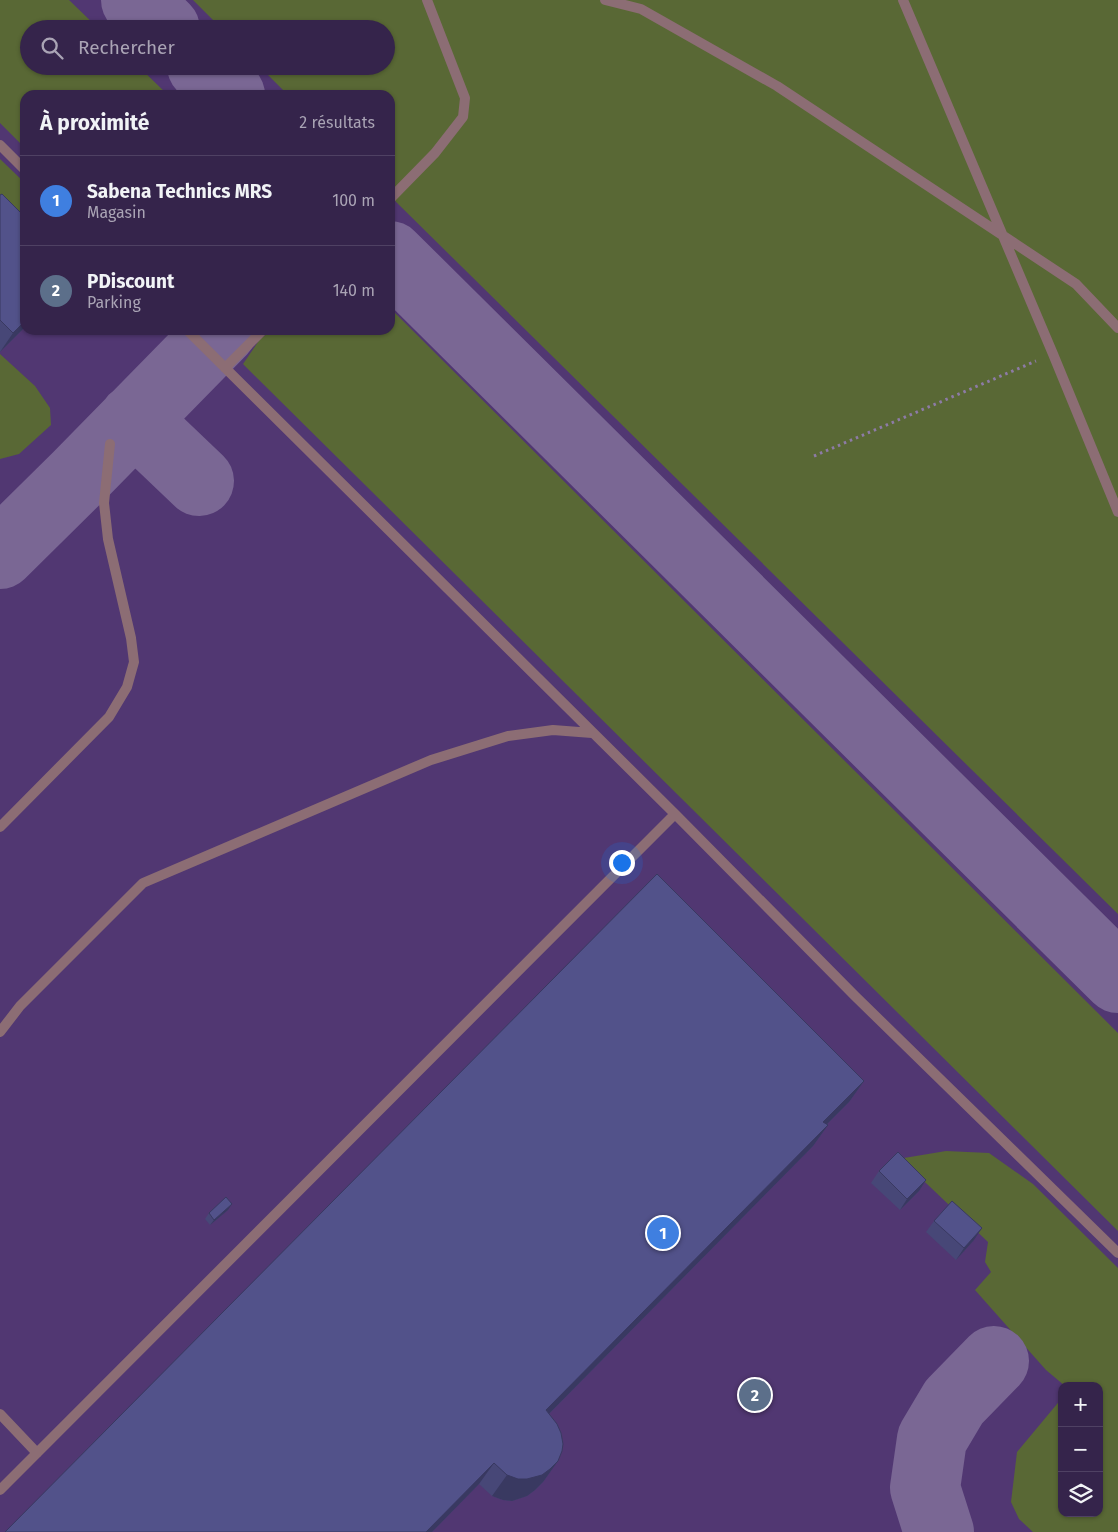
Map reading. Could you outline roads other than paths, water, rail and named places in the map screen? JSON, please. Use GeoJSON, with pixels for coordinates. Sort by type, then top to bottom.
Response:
{"type":"FeatureCollection","features":[{"type":"Feature","properties":{"kind":"lane"},"geometry":{"type":"LineString","coordinates":[[395,194],[434,153],[463,118],[465,98],[427,0]]}},
{"type":"Feature","properties":{"kind":"lane"},"geometry":{"type":"LineString","coordinates":[[605,0],[641,9],[777,86],[1076,284],[1118,328]]}},
{"type":"Feature","properties":{"kind":"lane"},"geometry":{"type":"LineString","coordinates":[[903,0],[1118,512]]}},
{"type":"Feature","properties":{"kind":"lane"},"geometry":{"type":"LineString","coordinates":[[0,146],[20,165]]}},
{"type":"Feature","properties":{"kind":"lane"},"geometry":{"type":"LineString","coordinates":[[192,335],[675,814],[855,996],[1118,1253]]}},
{"type":"Feature","properties":{"kind":"lane"},"geometry":{"type":"LineString","coordinates":[[226,368],[258,335]]}},
{"type":"Feature","properties":{"kind":"lane"},"geometry":{"type":"LineString","coordinates":[[0,826],[109,717],[127,687],[134,662],[131,638],[108,539],[104,503],[110,444]]}},
{"type":"Feature","properties":{"kind":"lane"},"geometry":{"type":"LineString","coordinates":[[0,1032],[20,1006],[143,883],[431,760],[508,736],[552,730],[592,733]]}},
{"type":"Feature","properties":{"kind":"lane"},"geometry":{"type":"LineString","coordinates":[[0,1490],[675,814]]}},
{"type":"Feature","properties":{"kind":"lane"},"geometry":{"type":"LineString","coordinates":[[0,1414],[37,1453]]}},
{"type":"Feature","properties":{"kind":"place","name":"Sabena Technics MRS"},"geometry":{"type":"Point","coordinates":[663,1233]}},
{"type":"Feature","properties":{"kind":"place","name":"PDiscount"},"geometry":{"type":"Point","coordinates":[755,1395]}}]}
